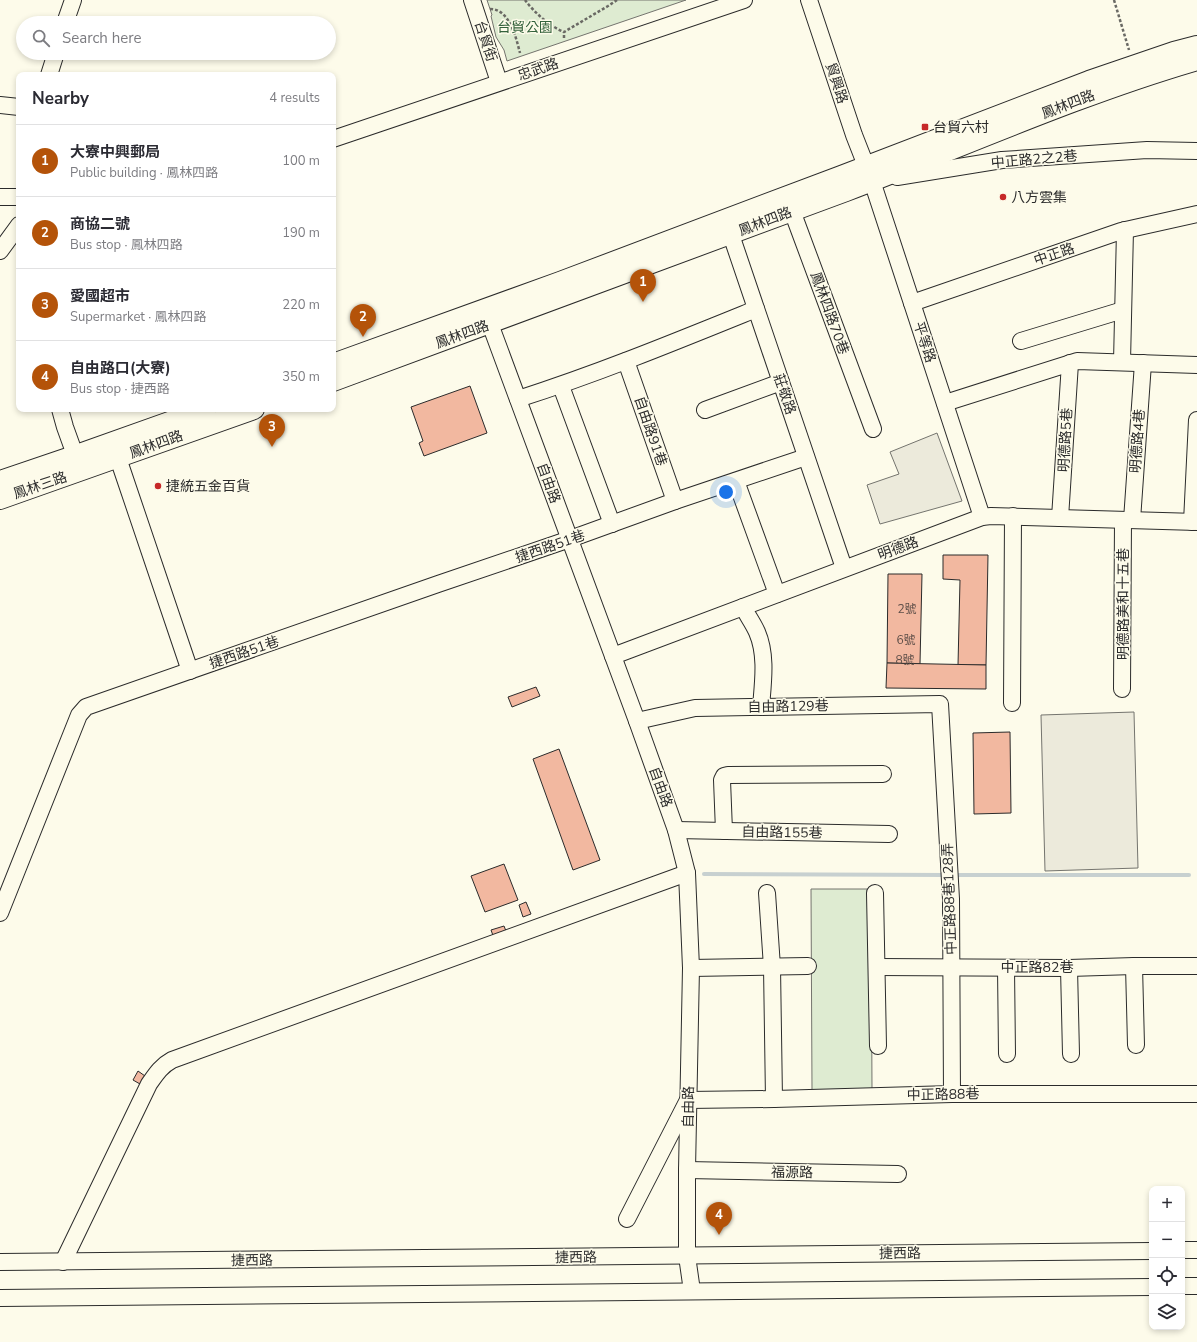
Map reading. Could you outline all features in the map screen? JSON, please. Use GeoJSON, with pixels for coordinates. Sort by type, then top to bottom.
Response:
{"type":"FeatureCollection","features":[{"type":"Feature","properties":{"kind":"main road","name":"鳳林四路"},"geometry":{"type":"LineString","coordinates":[[869,174],[1089,80],[1197,46]]}},
{"type":"Feature","properties":{"kind":"main road","name":"鳳林四路"},"geometry":{"type":"LineString","coordinates":[[336,380],[488,317],[869,174],[1094,94],[1197,60]]}},
{"type":"Feature","properties":{"kind":"main road","name":"鳳林四路"},"geometry":{"type":"LineString","coordinates":[[336,363],[488,317]]}},
{"type":"Feature","properties":{"kind":"main road","name":"鳳林四路"},"geometry":{"type":"LineString","coordinates":[[78,464],[199,412]]}},
{"type":"Feature","properties":{"kind":"main road","name":"鳳林四路"},"geometry":{"type":"LineString","coordinates":[[78,464],[118,458],[246,412]]}},
{"type":"Feature","properties":{"kind":"main road","name":"鳳林三路"},"geometry":{"type":"LineString","coordinates":[[0,481],[78,464]]}},
{"type":"Feature","properties":{"kind":"main road","name":"鳳林三路"},"geometry":{"type":"LineString","coordinates":[[0,499],[78,464]]}},
{"type":"Feature","properties":{"kind":"street"},"geometry":{"type":"LineString","coordinates":[[67,16],[72,0]]}},
{"type":"Feature","properties":{"kind":"street","name":"忠武路"},"geometry":{"type":"LineString","coordinates":[[336,138],[744,0]]}},
{"type":"Feature","properties":{"kind":"street","name":"貿興路"},"geometry":{"type":"LineString","coordinates":[[809,0],[869,174]]}},
{"type":"Feature","properties":{"kind":"street","name":"台貿街"},"geometry":{"type":"LineString","coordinates":[[478,4],[499,82]]}},
{"type":"Feature","properties":{"kind":"street"},"geometry":{"type":"LineString","coordinates":[[50,72],[54,60]]}},
{"type":"Feature","properties":{"kind":"street"},"geometry":{"type":"LineString","coordinates":[[0,105],[16,107]]}},
{"type":"Feature","properties":{"kind":"street","name":"中正路2之2巷"},"geometry":{"type":"LineString","coordinates":[[869,174],[1002,160],[1147,150],[1197,151]]}},
{"type":"Feature","properties":{"kind":"street","name":"平等路"},"geometry":{"type":"LineString","coordinates":[[869,174],[982,517]]}},
{"type":"Feature","properties":{"kind":"street"},"geometry":{"type":"LineString","coordinates":[[0,197],[16,197]]}},
{"type":"Feature","properties":{"kind":"street","name":"鳳林四路70巷"},"geometry":{"type":"LineString","coordinates":[[790,204],[874,429]]}},
{"type":"Feature","properties":{"kind":"street","name":"中正路"},"geometry":{"type":"LineString","coordinates":[[912,303],[1125,230],[1197,214]]}},
{"type":"Feature","properties":{"kind":"street","name":"莊敬路"},"geometry":{"type":"LineString","coordinates":[[729,227],[844,568]]}},
{"type":"Feature","properties":{"kind":"street"},"geometry":{"type":"LineString","coordinates":[[0,251],[16,228]]}},
{"type":"Feature","properties":{"kind":"street"},"geometry":{"type":"LineString","coordinates":[[1122,362],[1125,230]]}},
{"type":"Feature","properties":{"kind":"street"},"geometry":{"type":"LineString","coordinates":[[518,400],[561,386],[756,309]]}},
{"type":"Feature","properties":{"kind":"street"},"geometry":{"type":"LineString","coordinates":[[1020,341],[1123,310]]}},
{"type":"Feature","properties":{"kind":"street","name":"自由路"},"geometry":{"type":"LineString","coordinates":[[488,317],[637,721],[676,830],[687,873],[691,968],[687,1256],[692,1291]]}},
{"type":"Feature","properties":{"kind":"street","name":"自由路91巷"},"geometry":{"type":"LineString","coordinates":[[626,361],[675,501]]}},
{"type":"Feature","properties":{"kind":"street"},"geometry":{"type":"LineString","coordinates":[[945,403],[1078,361],[1197,365]]}},
{"type":"Feature","properties":{"kind":"street","name":"明德路5巷"},"geometry":{"type":"LineString","coordinates":[[1060,518],[1070,363]]}},
{"type":"Feature","properties":{"kind":"street","name":"明德路4巷"},"geometry":{"type":"LineString","coordinates":[[1127,520],[1142,363]]}},
{"type":"Feature","properties":{"kind":"street"},"geometry":{"type":"LineString","coordinates":[[705,410],[781,382]]}},
{"type":"Feature","properties":{"kind":"street"},"geometry":{"type":"LineString","coordinates":[[561,386],[612,524],[806,457]]}},
{"type":"Feature","properties":{"kind":"street"},"geometry":{"type":"LineString","coordinates":[[61,412],[78,464]]}},
{"type":"Feature","properties":{"kind":"street"},"geometry":{"type":"LineString","coordinates":[[1194,522],[1197,420]]}},
{"type":"Feature","properties":{"kind":"street"},"geometry":{"type":"LineString","coordinates":[[118,458],[190,671]]}},
{"type":"Feature","properties":{"kind":"street"},"geometry":{"type":"LineString","coordinates":[[736,481],[777,594]]}},
{"type":"Feature","properties":{"kind":"street"},"geometry":{"type":"LineString","coordinates":[[1012,703],[1013,516]]}},
{"type":"Feature","properties":{"kind":"street","name":"明德路"},"geometry":{"type":"LineString","coordinates":[[613,656],[982,517],[1013,516],[1194,522]]}},
{"type":"Feature","properties":{"kind":"street","name":"明德路美和十五巷"},"geometry":{"type":"LineString","coordinates":[[1122,689],[1127,520]]}},
{"type":"Feature","properties":{"kind":"street","name":"捷西路51巷"},"geometry":{"type":"LineString","coordinates":[[0,913],[79,715],[86,707],[612,524]]}},
{"type":"Feature","properties":{"kind":"street"},"geometry":{"type":"LineString","coordinates":[[743,606],[757,632],[761,646],[764,665],[761,707]]}},
{"type":"Feature","properties":{"kind":"street","name":"自由路129巷"},"geometry":{"type":"LineString","coordinates":[[637,721],[695,708],[940,704]]}},
{"type":"Feature","properties":{"kind":"street","name":"中正路88巷128弄"},"geometry":{"type":"LineString","coordinates":[[940,704],[951,899],[952,1094]]}},
{"type":"Feature","properties":{"kind":"street"},"geometry":{"type":"LineString","coordinates":[[724,831],[722,780],[724,776],[883,774]]}},
{"type":"Feature","properties":{"kind":"street","name":"自由路155巷"},"geometry":{"type":"LineString","coordinates":[[676,830],[889,834]]}},
{"type":"Feature","properties":{"kind":"street"},"geometry":{"type":"LineString","coordinates":[[62,1262],[150,1084],[157,1071],[164,1064],[687,873]]}},
{"type":"Feature","properties":{"kind":"street"},"geometry":{"type":"LineString","coordinates":[[767,893],[772,967],[774,1099]]}},
{"type":"Feature","properties":{"kind":"street"},"geometry":{"type":"LineString","coordinates":[[875,893],[878,1046]]}},
{"type":"Feature","properties":{"kind":"street"},"geometry":{"type":"LineString","coordinates":[[691,968],[808,966]]}},
{"type":"Feature","properties":{"kind":"street"},"geometry":{"type":"LineString","coordinates":[[1134,966],[1136,1045]]}},
{"type":"Feature","properties":{"kind":"street","name":"中正路82巷"},"geometry":{"type":"LineString","coordinates":[[877,967],[1069,968],[1197,966]]}},
{"type":"Feature","properties":{"kind":"street"},"geometry":{"type":"LineString","coordinates":[[1006,968],[1007,1054]]}},
{"type":"Feature","properties":{"kind":"street"},"geometry":{"type":"LineString","coordinates":[[1069,968],[1071,1054]]}},
{"type":"Feature","properties":{"kind":"street","name":"中正路88巷"},"geometry":{"type":"LineString","coordinates":[[688,1100],[952,1094],[1197,1094]]}},
{"type":"Feature","properties":{"kind":"street"},"geometry":{"type":"LineString","coordinates":[[627,1219],[688,1100]]}},
{"type":"Feature","properties":{"kind":"street","name":"福源路"},"geometry":{"type":"LineString","coordinates":[[687,1170],[898,1174]]}},
{"type":"Feature","properties":{"kind":"street"},"geometry":{"type":"LineString","coordinates":[[1185,1250],[1197,1250]]}},
{"type":"Feature","properties":{"kind":"street","name":"捷西路"},"geometry":{"type":"LineString","coordinates":[[0,1262],[1149,1251]]}},
{"type":"Feature","properties":{"kind":"street"},"geometry":{"type":"LineString","coordinates":[[1185,1286],[1197,1286]]}},
{"type":"Feature","properties":{"kind":"street"},"geometry":{"type":"LineString","coordinates":[[0,1298],[1149,1287]]}},
{"type":"Feature","properties":{"kind":"path"},"geometry":{"type":"LineString","coordinates":[[524,0],[556,29],[564,32]]}},
{"type":"Feature","properties":{"kind":"path"},"geometry":{"type":"LineString","coordinates":[[564,32],[617,0]]}},
{"type":"Feature","properties":{"kind":"path"},"geometry":{"type":"LineString","coordinates":[[1114,0],[1134,66]]}},
{"type":"Feature","properties":{"kind":"path"},"geometry":{"type":"LineString","coordinates":[[478,4],[495,9],[509,19],[520,53]]}},
{"type":"Feature","properties":{"kind":"path"},"geometry":{"type":"LineString","coordinates":[[564,32],[564,38]]}},
{"type":"Feature","properties":{"kind":"green space","name":"台貿公園"},"geometry":{"type":"Polygon","coordinates":[[[487,0],[686,0],[507,61],[504,50],[496,37],[492,15],[487,0]]]}},
{"type":"Feature","properties":{"kind":"green space"},"geometry":{"type":"Polygon","coordinates":[[[811,889],[871,889],[872,1089],[812,1090],[811,889]]]}},
{"type":"Feature","properties":{"kind":"shaded area"},"geometry":{"type":"Polygon","coordinates":[[[937,433],[962,501],[880,524],[867,485],[899,474],[890,452],[937,433]]]}},
{"type":"Feature","properties":{"kind":"shaded area"},"geometry":{"type":"Polygon","coordinates":[[[1134,712],[1138,868],[1045,871],[1041,715],[1134,712]]]}},
{"type":"Feature","properties":{"kind":"building"},"geometry":{"type":"Polygon","coordinates":[[[470,386],[487,433],[424,456],[419,443],[423,441],[411,407],[470,386]]]}},
{"type":"Feature","properties":{"kind":"building"},"geometry":{"type":"Polygon","coordinates":[[[943,555],[988,555],[986,665],[958,665],[960,580],[943,579],[943,555]]]}},
{"type":"Feature","properties":{"kind":"building"},"geometry":{"type":"Polygon","coordinates":[[[888,574],[922,574],[920,664],[887,663],[888,574]]]}},
{"type":"Feature","properties":{"kind":"building"},"geometry":{"type":"Polygon","coordinates":[[[887,663],[986,665],[986,689],[886,688],[887,663]]]}},
{"type":"Feature","properties":{"kind":"building"},"geometry":{"type":"Polygon","coordinates":[[[536,687],[540,696],[512,707],[508,697],[536,687]]]}},
{"type":"Feature","properties":{"kind":"building"},"geometry":{"type":"Polygon","coordinates":[[[1010,732],[1011,813],[974,814],[973,733],[1010,732]]]}},
{"type":"Feature","properties":{"kind":"building"},"geometry":{"type":"Polygon","coordinates":[[[559,749],[600,860],[573,870],[533,759],[559,749]]]}},
{"type":"Feature","properties":{"kind":"building"},"geometry":{"type":"Polygon","coordinates":[[[504,864],[518,900],[485,912],[471,876],[504,864]]]}},
{"type":"Feature","properties":{"kind":"building"},"geometry":{"type":"Polygon","coordinates":[[[526,902],[531,914],[523,917],[519,905],[526,902]]]}},
{"type":"Feature","properties":{"kind":"building"},"geometry":{"type":"Polygon","coordinates":[[[504,926],[508,936],[495,941],[491,930],[504,926]]]}},
{"type":"Feature","properties":{"kind":"building"},"geometry":{"type":"Polygon","coordinates":[[[138,1071],[145,1076],[140,1084],[133,1080],[138,1071]]]}},
{"type":"Feature","properties":{"kind":"waterway"},"geometry":{"type":"LineString","coordinates":[[704,874],[945,875]]}},
{"type":"Feature","properties":{"kind":"waterway"},"geometry":{"type":"LineString","coordinates":[[952,875],[1189,875]]}},
{"type":"Feature","properties":{"kind":"place","name":"台貿六村"},"geometry":{"type":"Point","coordinates":[925,127]}},
{"type":"Feature","properties":{"kind":"place","name":"八方雲集"},"geometry":{"type":"Point","coordinates":[1003,197]}},
{"type":"Feature","properties":{"kind":"place","name":"大寮中興郵局"},"geometry":{"type":"Point","coordinates":[643,302]}},
{"type":"Feature","properties":{"kind":"place","name":"商協二號"},"geometry":{"type":"Point","coordinates":[363,337]}},
{"type":"Feature","properties":{"kind":"place","name":"愛國超市"},"geometry":{"type":"Point","coordinates":[272,447]}},
{"type":"Feature","properties":{"kind":"place","name":"捷統五金百貨"},"geometry":{"type":"Point","coordinates":[158,486]}},
{"type":"Feature","properties":{"kind":"place","name":"自由路口(大寮)"},"geometry":{"type":"Point","coordinates":[719,1235]}}]}
